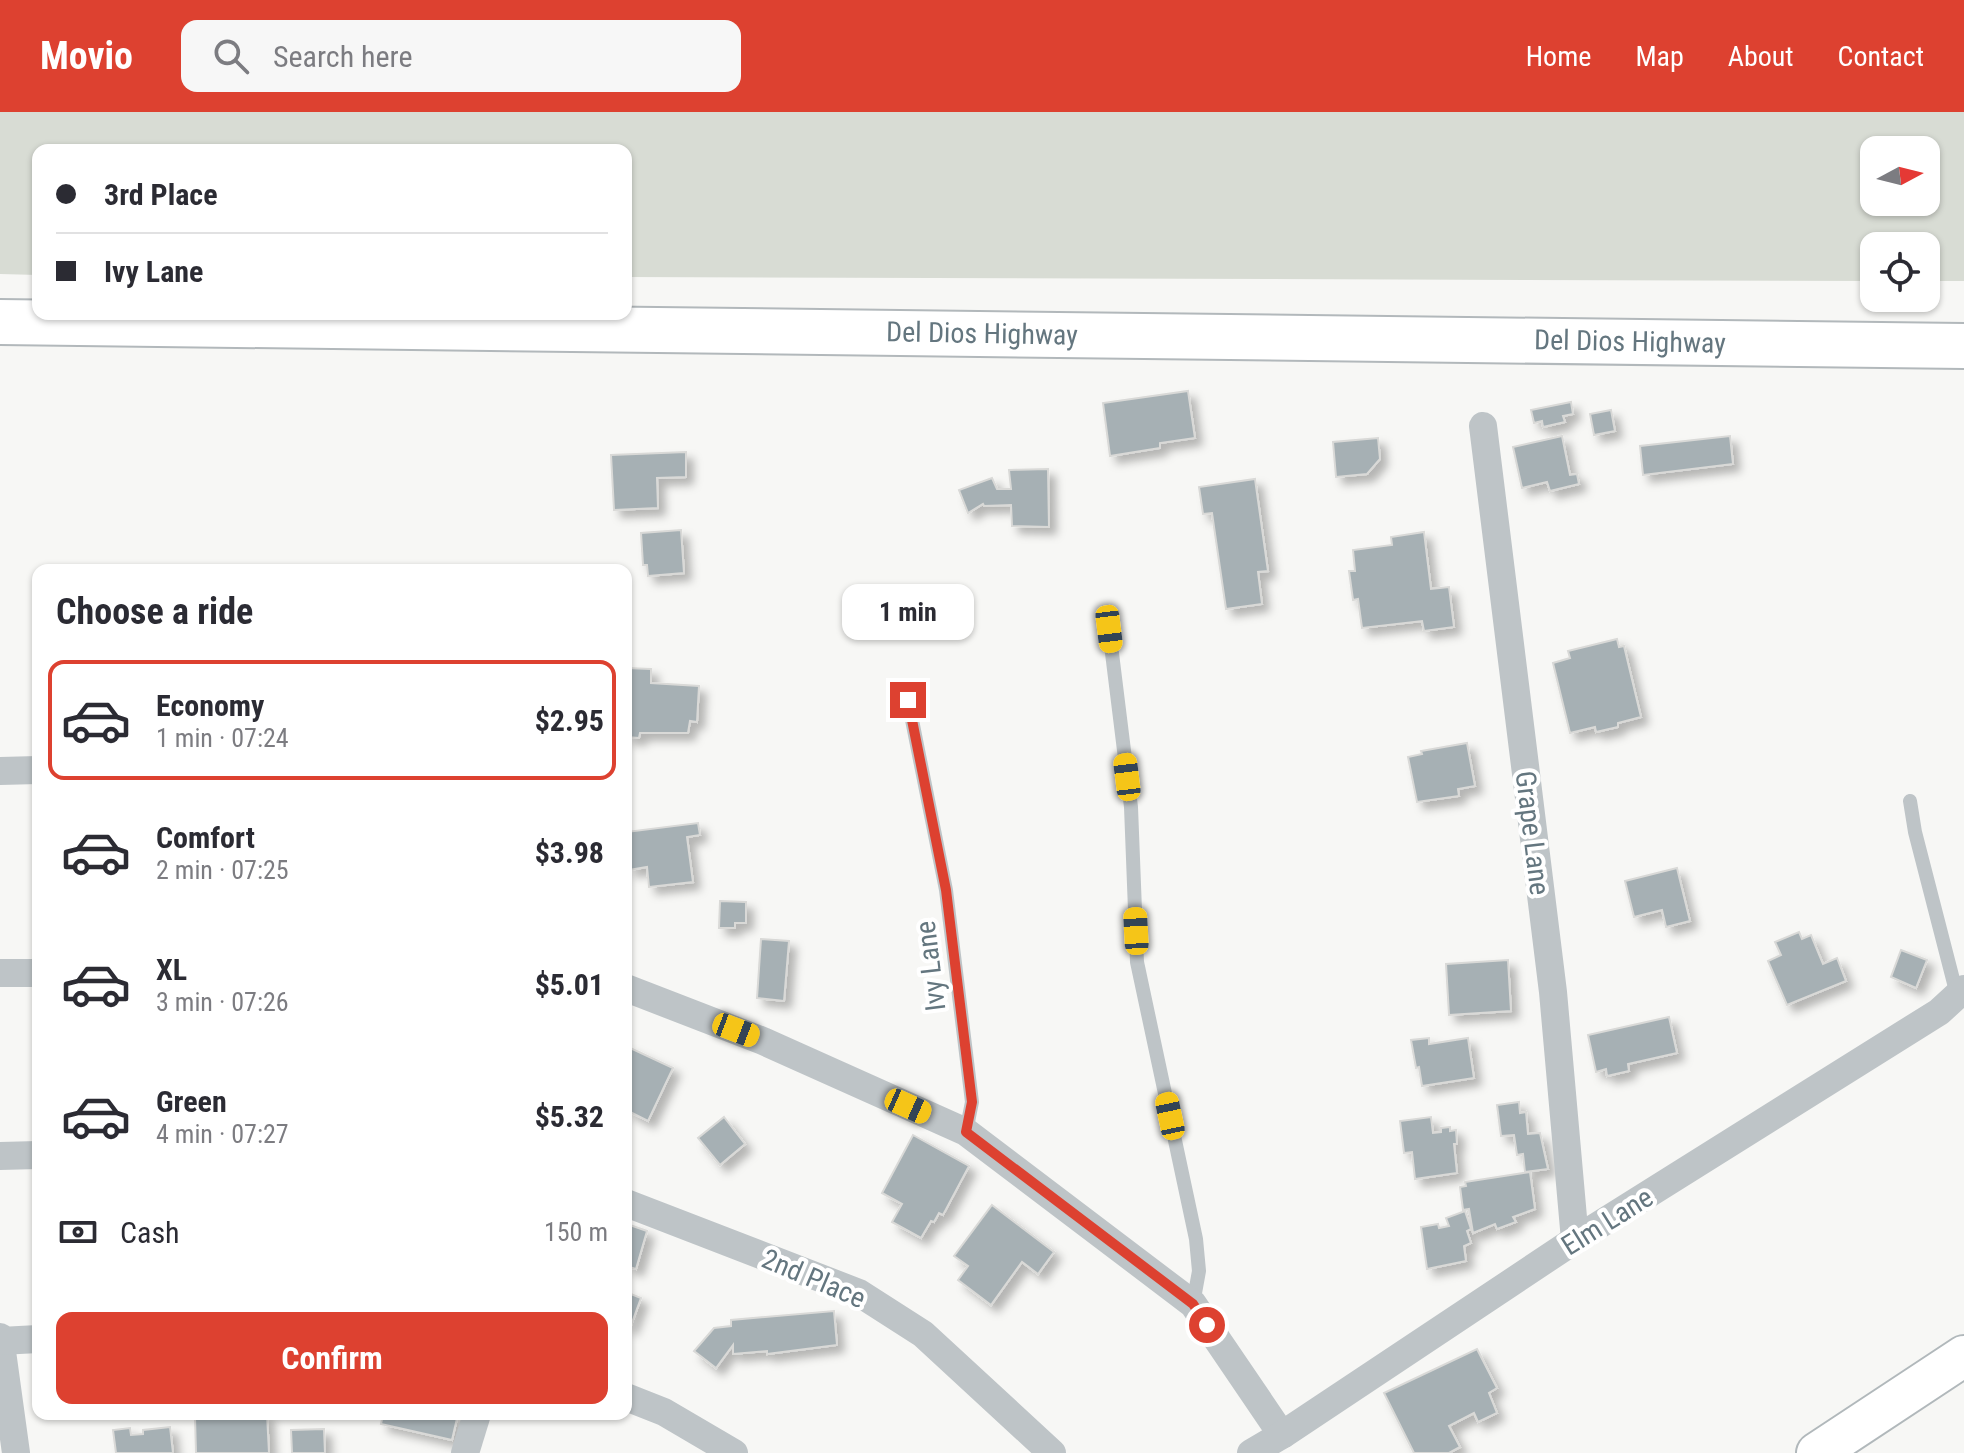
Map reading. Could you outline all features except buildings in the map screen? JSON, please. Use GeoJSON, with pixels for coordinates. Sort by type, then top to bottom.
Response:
{"type":"FeatureCollection","features":[{"type":"Feature","properties":{"kind":"main road","name":"Del Dios Highway"},"geometry":{"type":"LineString","coordinates":[[0,322],[1964,346]]}},
{"type":"Feature","properties":{"kind":"street","name":"Grape Lane"},"geometry":{"type":"LineString","coordinates":[[1483,426],[1553,992],[1575,1240]]}},
{"type":"Feature","properties":{"kind":"street"},"geometry":{"type":"LineString","coordinates":[[0,771],[32,770]]}},
{"type":"Feature","properties":{"kind":"street"},"geometry":{"type":"LineString","coordinates":[[0,973],[32,973]]}},
{"type":"Feature","properties":{"kind":"street"},"geometry":{"type":"LineString","coordinates":[[632,990],[763,1041],[966,1132],[1193,1304],[1282,1435]]}},
{"type":"Feature","properties":{"kind":"street","name":"Elm Lane"},"geometry":{"type":"LineString","coordinates":[[1251,1453],[1575,1240],[1939,1012],[1961,992]]}},
{"type":"Feature","properties":{"kind":"street"},"geometry":{"type":"LineString","coordinates":[[0,1156],[32,1155]]}},
{"type":"Feature","properties":{"kind":"street","name":"2nd Place"},"geometry":{"type":"LineString","coordinates":[[632,1205],[859,1293],[923,1334],[1052,1453]]}},
{"type":"Feature","properties":{"kind":"street"},"geometry":{"type":"LineString","coordinates":[[16,1453],[0,1340],[32,1339]]}},
{"type":"Feature","properties":{"kind":"street"},"geometry":{"type":"LineString","coordinates":[[1817,1453],[1964,1356]]}},
{"type":"Feature","properties":{"kind":"street"},"geometry":{"type":"LineString","coordinates":[[632,1399],[664,1412],[734,1453]]}},
{"type":"Feature","properties":{"kind":"street"},"geometry":{"type":"LineString","coordinates":[[465,1453],[475,1420]]}},
{"type":"Feature","properties":{"kind":"lane"},"geometry":{"type":"LineString","coordinates":[[1109,629],[1131,807],[1137,962],[1196,1239],[1199,1271],[1193,1304]]}},
{"type":"Feature","properties":{"kind":"lane","name":"Ivy Lane"},"geometry":{"type":"LineString","coordinates":[[908,700],[946,890],[972,1102],[966,1132]]}},
{"type":"Feature","properties":{"kind":"lane"},"geometry":{"type":"LineString","coordinates":[[1910,801],[1915,832],[1961,992]]}},
{"type":"Feature","properties":{"kind":"shaded area"},"geometry":{"type":"Polygon","coordinates":[[[0,112],[1964,112],[1964,281],[1940,281],[1940,232],[1860,232],[1860,281],[632,277],[632,144],[32,144],[32,275],[0,274],[0,112]]]}},
{"type":"Feature","properties":{"kind":"route"},"geometry":{"type":"LineString","coordinates":[[908,700],[946,890],[972,1102],[966,1132],[1193,1304],[1207,1325]]}}]}
